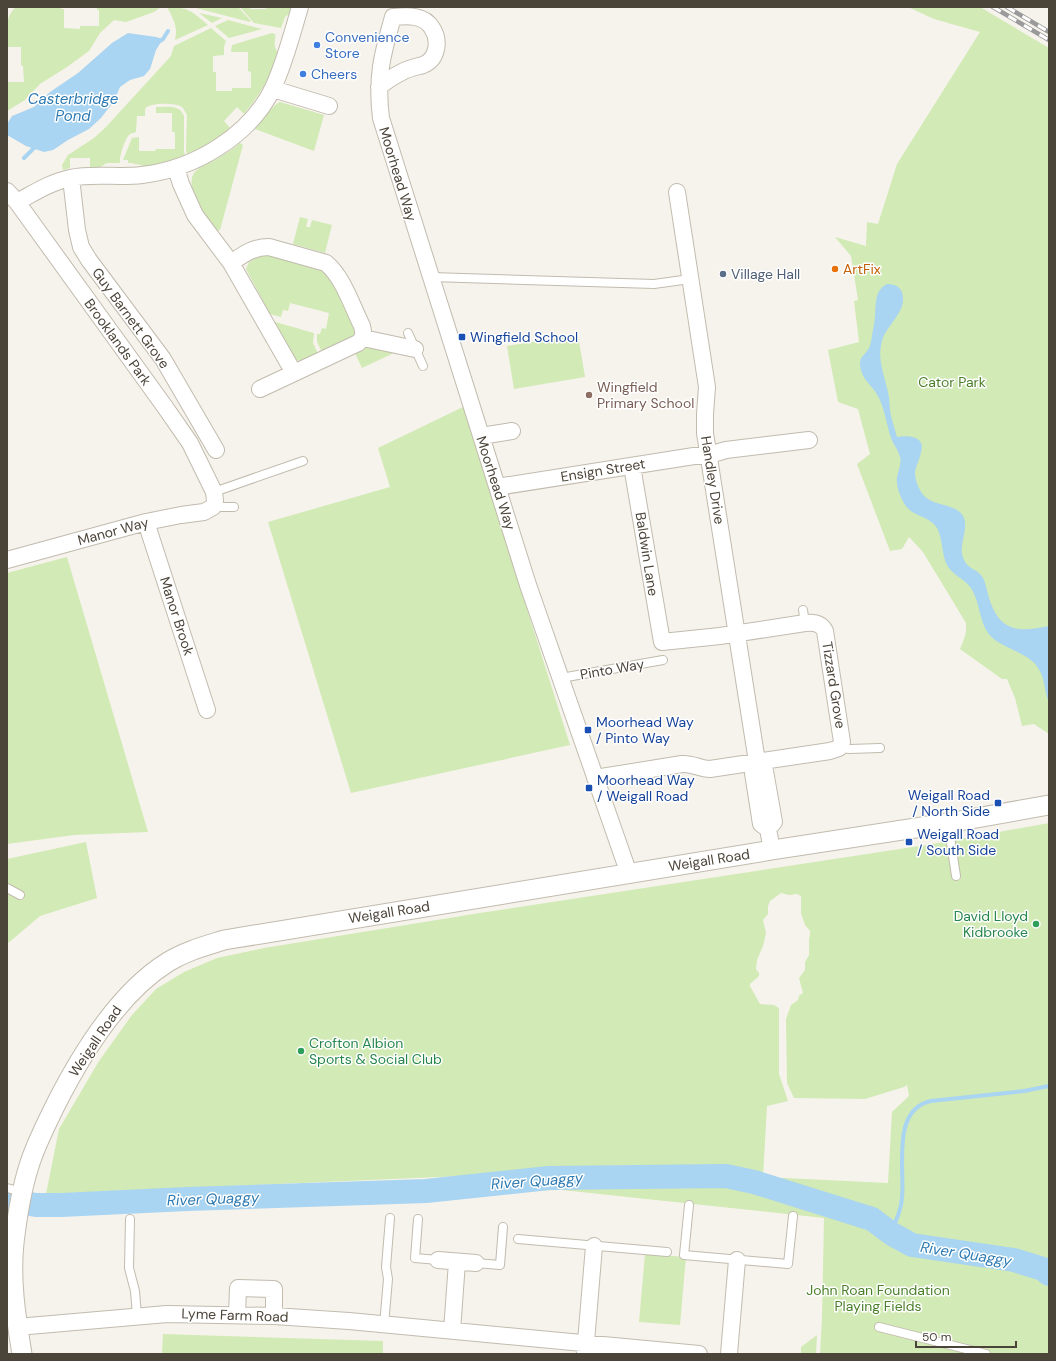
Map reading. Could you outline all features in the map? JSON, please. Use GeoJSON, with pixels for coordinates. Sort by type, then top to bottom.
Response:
{"type":"FeatureCollection","features":[{"type":"Feature","properties":{"kind":"street"},"geometry":{"type":"LineString","coordinates":[[12,196],[70,178],[142,175],[176,168],[191,163],[209,153],[237,133],[255,114],[272,89],[281,70],[300,7]]}},
{"type":"Feature","properties":{"kind":"street","name":"Moorhead Way"},"geometry":{"type":"LineString","coordinates":[[379,87],[402,72],[424,64],[432,58],[436,50],[437,41],[435,32],[424,19],[394,12],[381,58],[379,87],[381,118],[528,585],[629,874]]}},
{"type":"Feature","properties":{"kind":"street"},"geometry":{"type":"LineString","coordinates":[[272,89],[330,106]]}},
{"type":"Feature","properties":{"kind":"street"},"geometry":{"type":"LineString","coordinates":[[176,168],[184,191],[195,215],[231,262],[294,373]]}},
{"type":"Feature","properties":{"kind":"street","name":"Guy Barnett Grove"},"geometry":{"type":"LineString","coordinates":[[70,178],[77,230],[81,247],[89,260],[163,359],[216,450]]}},
{"type":"Feature","properties":{"kind":"street","name":"Handley Drive"},"geometry":{"type":"LineString","coordinates":[[676,192],[707,387],[704,423],[757,765],[765,771],[774,822],[768,829],[772,850]]}},
{"type":"Feature","properties":{"kind":"street","name":"Brooklands Park"},"geometry":{"type":"LineString","coordinates":[[12,196],[190,443],[214,500]]}},
{"type":"Feature","properties":{"kind":"street"},"geometry":{"type":"LineString","coordinates":[[231,262],[251,250],[260,247],[269,247],[326,263],[333,269],[339,278],[364,332],[363,338],[358,343],[260,389]]}},
{"type":"Feature","properties":{"kind":"street"},"geometry":{"type":"LineString","coordinates":[[363,338],[415,349]]}},
{"type":"Feature","properties":{"kind":"street"},"geometry":{"type":"LineString","coordinates":[[481,436],[512,431]]}},
{"type":"Feature","properties":{"kind":"street","name":"Ensign Street"},"geometry":{"type":"LineString","coordinates":[[497,487],[694,456],[709,455],[726,450],[809,440]]}},
{"type":"Feature","properties":{"kind":"street","name":"Baldwin Lane"},"geometry":{"type":"LineString","coordinates":[[632,466],[662,642]]}},
{"type":"Feature","properties":{"kind":"street","name":"Manor Way"},"geometry":{"type":"LineString","coordinates":[[7,560],[146,522],[181,514],[204,512],[214,500]]}},
{"type":"Feature","properties":{"kind":"street","name":"Manor Brook"},"geometry":{"type":"LineString","coordinates":[[146,522],[207,710]]}},
{"type":"Feature","properties":{"kind":"street","name":"Tizzard Grove"},"geometry":{"type":"LineString","coordinates":[[595,778],[688,764],[704,769],[757,765],[830,751],[839,748],[842,742],[825,631],[819,624],[804,616],[737,633],[662,642]]}},
{"type":"Feature","properties":{"kind":"street","name":"Weigall Road"},"geometry":{"type":"LineString","coordinates":[[22,1354],[13,1293],[17,1196],[41,1134],[66,1084],[88,1049],[125,998],[145,979],[168,962],[196,948],[224,940],[772,850],[948,823],[1049,805]]}},
{"type":"Feature","properties":{"kind":"street"},"geometry":{"type":"LineString","coordinates":[[585,1349],[594,1246]]}},
{"type":"Feature","properties":{"kind":"street"},"geometry":{"type":"LineString","coordinates":[[438,1260],[476,1263]]}},
{"type":"Feature","properties":{"kind":"street"},"geometry":{"type":"LineString","coordinates":[[729,1354],[737,1260]]}},
{"type":"Feature","properties":{"kind":"street"},"geometry":{"type":"LineString","coordinates":[[452,1331],[457,1262]]}},
{"type":"Feature","properties":{"kind":"street"},"geometry":{"type":"LineString","coordinates":[[237,1315],[238,1288],[274,1289],[274,1316]]}},
{"type":"Feature","properties":{"kind":"street","name":"Lyme Farm Road"},"geometry":{"type":"LineString","coordinates":[[17,1327],[167,1314],[274,1316],[318,1318],[452,1331],[585,1349],[699,1354]]}},
{"type":"Feature","properties":{"kind":"lane"},"geometry":{"type":"LineString","coordinates":[[431,277],[654,284],[690,279]]}},
{"type":"Feature","properties":{"kind":"lane"},"geometry":{"type":"LineString","coordinates":[[408,333],[423,366]]}},
{"type":"Feature","properties":{"kind":"lane"},"geometry":{"type":"LineString","coordinates":[[214,500],[303,461]]}},
{"type":"Feature","properties":{"kind":"lane"},"geometry":{"type":"LineString","coordinates":[[214,500],[234,506]]}},
{"type":"Feature","properties":{"kind":"lane","name":"Pinto Way"},"geometry":{"type":"LineString","coordinates":[[561,678],[663,660]]}},
{"type":"Feature","properties":{"kind":"lane"},"geometry":{"type":"LineString","coordinates":[[839,748],[880,748]]}},
{"type":"Feature","properties":{"kind":"lane"},"geometry":{"type":"LineString","coordinates":[[948,823],[956,876]]}},
{"type":"Feature","properties":{"kind":"lane"},"geometry":{"type":"LineString","coordinates":[[7,888],[20,895]]}},
{"type":"Feature","properties":{"kind":"lane"},"geometry":{"type":"LineString","coordinates":[[689,1205],[684,1255],[788,1264],[793,1216]]}},
{"type":"Feature","properties":{"kind":"lane"},"geometry":{"type":"LineString","coordinates":[[384,1324],[388,1279],[386,1267],[390,1218]]}},
{"type":"Feature","properties":{"kind":"lane"},"geometry":{"type":"LineString","coordinates":[[130,1219],[129,1268],[135,1290],[137,1316]]}},
{"type":"Feature","properties":{"kind":"lane"},"geometry":{"type":"LineString","coordinates":[[418,1219],[415,1258],[438,1260]]}},
{"type":"Feature","properties":{"kind":"lane"},"geometry":{"type":"LineString","coordinates":[[476,1263],[500,1265],[503,1227]]}},
{"type":"Feature","properties":{"kind":"lane"},"geometry":{"type":"LineString","coordinates":[[518,1239],[667,1252]]}},
{"type":"Feature","properties":{"kind":"lane"},"geometry":{"type":"LineString","coordinates":[[879,1327],[986,1354]]}},
{"type":"Feature","properties":{"kind":"green space"},"geometry":{"type":"Polygon","coordinates":[[[16,7],[61,7],[61,9],[64,9],[64,28],[80,29],[80,26],[99,26],[99,10],[97,10],[97,7],[161,7],[154,12],[126,22],[114,20],[100,33],[89,51],[40,84],[25,100],[7,111],[7,82],[24,82],[23,66],[21,65],[21,47],[7,47],[8,20],[12,11],[16,7]]]}},
{"type":"Feature","properties":{"kind":"green space"},"geometry":{"type":"Polygon","coordinates":[[[169,7],[182,8],[191,12],[208,25],[175,40],[176,28],[174,20],[168,9],[169,7]]]}},
{"type":"Feature","properties":{"kind":"green space"},"geometry":{"type":"Polygon","coordinates":[[[192,7],[238,7],[251,21],[250,22],[192,7]]]}},
{"type":"Feature","properties":{"kind":"green space"},"geometry":{"type":"Polygon","coordinates":[[[240,7],[250,7],[250,9],[266,9],[266,7],[291,7],[289,14],[285,17],[281,28],[254,23],[240,7]]]}},
{"type":"Feature","properties":{"kind":"green space","name":"Cator Park"},"geometry":{"type":"Polygon","coordinates":[[[908,7],[980,7],[1049,48],[1049,734],[1034,724],[1022,726],[1015,698],[1007,679],[1002,679],[960,649],[965,636],[966,623],[923,552],[909,537],[902,549],[890,551],[857,464],[870,454],[858,409],[838,402],[828,350],[859,342],[854,301],[858,300],[851,256],[835,237],[866,246],[867,222],[878,224],[897,164],[980,32],[934,19],[908,7]]]}},
{"type":"Feature","properties":{"kind":"green space"},"geometry":{"type":"Polygon","coordinates":[[[199,13],[222,18],[212,23],[199,13]]]}},
{"type":"Feature","properties":{"kind":"green space"},"geometry":{"type":"Polygon","coordinates":[[[228,20],[262,29],[229,38],[215,26],[228,20]]]}},
{"type":"Feature","properties":{"kind":"green space"},"geometry":{"type":"Polygon","coordinates":[[[211,28],[226,41],[224,55],[213,56],[213,72],[216,72],[216,91],[232,91],[232,88],[251,88],[251,72],[248,71],[248,52],[231,52],[232,45],[272,33],[275,34],[275,47],[277,55],[268,79],[244,114],[237,107],[224,121],[230,128],[199,149],[187,154],[187,115],[182,107],[169,104],[152,105],[145,109],[145,116],[137,116],[136,132],[130,134],[126,139],[121,152],[120,163],[107,163],[100,167],[90,167],[90,158],[70,158],[70,168],[63,170],[62,165],[68,155],[94,138],[106,127],[171,56],[174,46],[211,28]]]}},
{"type":"Feature","properties":{"kind":"green space"},"geometry":{"type":"Polygon","coordinates":[[[280,102],[324,115],[314,151],[255,129],[270,110],[280,102]]]}},
{"type":"Feature","properties":{"kind":"green space"},"geometry":{"type":"Polygon","coordinates":[[[156,107],[172,107],[182,112],[184,116],[185,155],[149,166],[128,163],[128,160],[123,160],[132,138],[139,137],[139,151],[175,149],[175,132],[172,132],[172,113],[156,113],[156,107]]]}},
{"type":"Feature","properties":{"kind":"green space"},"geometry":{"type":"Polygon","coordinates":[[[240,143],[243,145],[220,230],[217,231],[207,218],[193,191],[193,175],[198,169],[217,159],[240,143]]]}},
{"type":"Feature","properties":{"kind":"green space"},"geometry":{"type":"Polygon","coordinates":[[[300,217],[308,219],[306,227],[310,227],[312,220],[332,225],[325,253],[293,244],[300,217]]]}},
{"type":"Feature","properties":{"kind":"green space"},"geometry":{"type":"Polygon","coordinates":[[[267,254],[313,263],[332,276],[355,330],[351,339],[323,354],[317,342],[317,334],[320,334],[322,328],[326,329],[329,313],[290,303],[288,311],[283,310],[281,317],[270,314],[246,269],[249,262],[267,254]]]}},
{"type":"Feature","properties":{"kind":"green space"},"geometry":{"type":"Polygon","coordinates":[[[275,322],[314,333],[313,343],[319,356],[303,361],[294,359],[274,327],[275,322]]]}},
{"type":"Feature","properties":{"kind":"green space"},"geometry":{"type":"Polygon","coordinates":[[[578,335],[585,377],[514,389],[507,346],[578,335]]]}},
{"type":"Feature","properties":{"kind":"green space"},"geometry":{"type":"Polygon","coordinates":[[[366,345],[398,351],[362,368],[354,351],[366,345]]]}},
{"type":"Feature","properties":{"kind":"green space"},"geometry":{"type":"Polygon","coordinates":[[[463,407],[570,745],[351,793],[268,522],[390,487],[378,448],[463,407]]]}},
{"type":"Feature","properties":{"kind":"green space"},"geometry":{"type":"Polygon","coordinates":[[[67,557],[148,832],[74,835],[7,844],[7,573],[67,557]]]}},
{"type":"Feature","properties":{"kind":"green space","name":"John Roan Foundation Playing Fields"},"geometry":{"type":"Polygon","coordinates":[[[1049,823],[1049,1354],[820,1354],[824,1218],[562,1190],[507,1191],[509,1174],[46,1194],[59,1129],[99,1061],[132,1015],[156,989],[184,972],[217,958],[264,948],[480,913],[926,845],[1049,823]],[[781,893],[770,901],[768,906],[768,914],[763,920],[766,933],[763,946],[757,960],[756,969],[759,976],[750,984],[760,1004],[774,1005],[779,1008],[779,1074],[788,1101],[767,1106],[763,1177],[888,1183],[892,1112],[909,1096],[907,1085],[865,1099],[794,1098],[787,1083],[786,1019],[791,1005],[798,1000],[799,996],[803,993],[799,978],[805,970],[805,962],[809,955],[810,934],[801,913],[801,896],[797,894],[789,895],[781,893]]]}},
{"type":"Feature","properties":{"kind":"green space"},"geometry":{"type":"Polygon","coordinates":[[[86,842],[97,898],[40,916],[7,944],[7,859],[86,842]]]}},
{"type":"Feature","properties":{"kind":"green space"},"geometry":{"type":"Polygon","coordinates":[[[645,1254],[686,1257],[680,1325],[639,1322],[645,1254]]]}},
{"type":"Feature","properties":{"kind":"green space"},"geometry":{"type":"Polygon","coordinates":[[[163,1334],[383,1341],[383,1354],[162,1354],[163,1334]]]}},
{"type":"Feature","properties":{"kind":"green space"},"geometry":{"type":"Polygon","coordinates":[[[817,1335],[816,1354],[801,1354],[801,1347],[817,1335]]]}},
{"type":"Feature","properties":{"kind":"water","name":"Casterbridge Pond"},"geometry":{"type":"Polygon","coordinates":[[[128,33],[163,39],[156,50],[150,69],[144,76],[130,80],[120,87],[114,101],[101,118],[89,129],[53,150],[44,152],[26,146],[7,135],[7,124],[12,116],[34,107],[50,92],[78,73],[112,43],[128,33]]]}},
{"type":"Feature","properties":{"kind":"water"},"geometry":{"type":"Polygon","coordinates":[[[887,284],[898,287],[903,295],[903,304],[898,315],[884,336],[880,354],[889,395],[890,413],[897,437],[906,436],[915,438],[921,443],[922,447],[915,475],[916,482],[924,496],[936,503],[955,509],[964,518],[965,527],[962,554],[966,563],[983,578],[990,601],[1000,619],[1006,625],[1013,628],[1030,629],[1049,626],[1049,702],[1043,679],[1036,665],[1025,656],[992,638],[988,633],[971,588],[951,571],[946,563],[937,528],[934,524],[907,508],[900,494],[897,480],[900,457],[891,438],[880,400],[863,376],[860,364],[862,357],[871,343],[877,296],[882,287],[887,284]]]}},
{"type":"Feature","properties":{"kind":"waterway"},"geometry":{"type":"LineString","coordinates":[[160,41],[168,31]]}},
{"type":"Feature","properties":{"kind":"waterway"},"geometry":{"type":"LineString","coordinates":[[24,158],[36,146]]}},
{"type":"Feature","properties":{"kind":"waterway"},"geometry":{"type":"LineString","coordinates":[[890,1233],[901,1207],[902,1157],[905,1128],[910,1115],[918,1106],[931,1101],[1024,1091],[1049,1086]]}},
{"type":"Feature","properties":{"kind":"waterway","name":"River Quaggy"},"geometry":{"type":"LineString","coordinates":[[7,1200],[36,1205],[61,1205],[426,1191],[549,1178],[726,1176],[754,1182],[872,1219],[892,1234],[912,1245],[1014,1260],[1043,1269],[1049,1274]]}},
{"type":"Feature","properties":{"kind":"railway"},"geometry":{"type":"LineString","coordinates":[[993,7],[1049,40]]}},
{"type":"Feature","properties":{"kind":"railway"},"geometry":{"type":"LineString","coordinates":[[1007,7],[1049,32]]}},
{"type":"Feature","properties":{"kind":"place","name":"Convenience Store"},"geometry":{"type":"Point","coordinates":[317,45]}},
{"type":"Feature","properties":{"kind":"place","name":"Cheers"},"geometry":{"type":"Point","coordinates":[303,74]}},
{"type":"Feature","properties":{"kind":"place","name":"ArtFix"},"geometry":{"type":"Point","coordinates":[835,269]}},
{"type":"Feature","properties":{"kind":"place","name":"Village Hall"},"geometry":{"type":"Point","coordinates":[723,274]}},
{"type":"Feature","properties":{"kind":"place","name":"Wingfield School"},"geometry":{"type":"Point","coordinates":[462,337]}},
{"type":"Feature","properties":{"kind":"place","name":"Wingfield Primary School"},"geometry":{"type":"Point","coordinates":[589,395]}},
{"type":"Feature","properties":{"kind":"place","name":"Moorhead Way / Pinto Way"},"geometry":{"type":"Point","coordinates":[588,730]}},
{"type":"Feature","properties":{"kind":"place","name":"Moorhead Way / Weigall Road"},"geometry":{"type":"Point","coordinates":[589,788]}},
{"type":"Feature","properties":{"kind":"place","name":"Weigall Road / North Side"},"geometry":{"type":"Point","coordinates":[998,803]}},
{"type":"Feature","properties":{"kind":"place","name":"Weigall Road / South Side"},"geometry":{"type":"Point","coordinates":[909,842]}},
{"type":"Feature","properties":{"kind":"place","name":"David Lloyd Kidbrooke"},"geometry":{"type":"Point","coordinates":[1036,924]}},
{"type":"Feature","properties":{"kind":"place","name":"Crofton Albion Sports & Social Club"},"geometry":{"type":"Point","coordinates":[301,1051]}}]}
